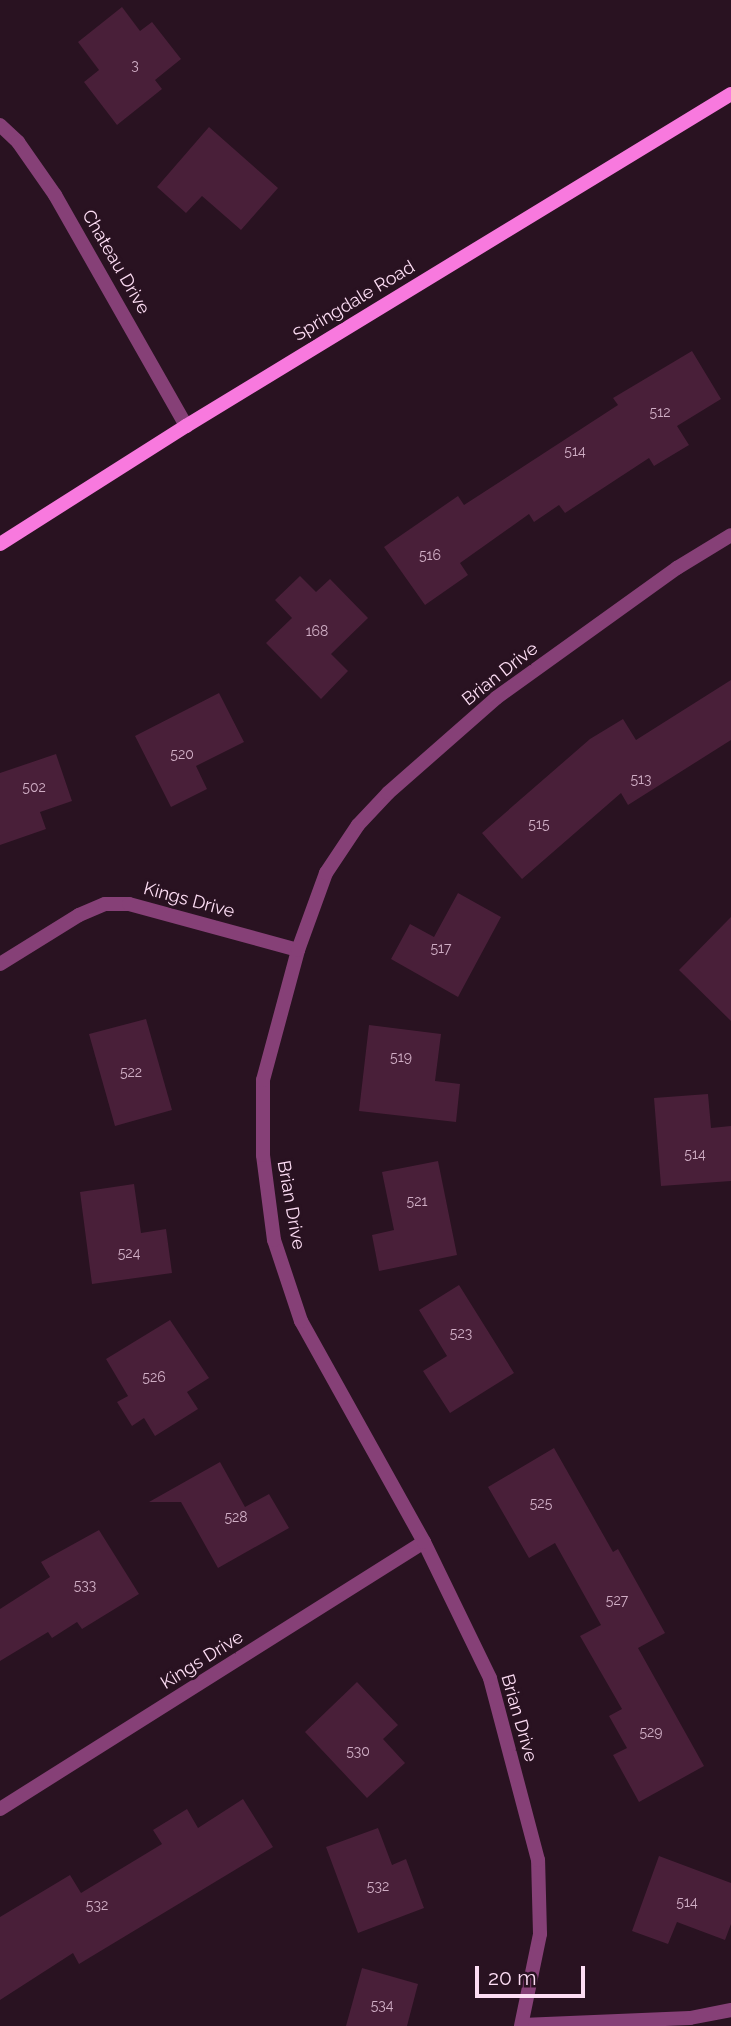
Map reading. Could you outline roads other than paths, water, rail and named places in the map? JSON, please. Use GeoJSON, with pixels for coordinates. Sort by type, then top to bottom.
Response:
{"type":"FeatureCollection","features":[{"type":"Feature","properties":{"kind":"main road","name":"Springdale Road"},"geometry":{"type":"LineString","coordinates":[[0,544],[186,426],[731,94]]}},
{"type":"Feature","properties":{"kind":"street","name":"Chateau Drive"},"geometry":{"type":"LineString","coordinates":[[0,125],[19,142],[55,195],[186,426]]}},
{"type":"Feature","properties":{"kind":"street","name":"Brian Drive"},"geometry":{"type":"LineString","coordinates":[[522,2025],[540,1934],[538,1860],[490,1678],[424,1542],[300,1321],[274,1240],[263,1155],[263,1080],[298,950],[326,873],[358,825],[388,793],[496,698],[677,568],[731,535]]}},
{"type":"Feature","properties":{"kind":"street","name":"Kings Drive"},"geometry":{"type":"LineString","coordinates":[[0,964],[79,915],[104,904],[129,904],[298,950]]}},
{"type":"Feature","properties":{"kind":"street","name":"Kings Drive"},"geometry":{"type":"LineString","coordinates":[[0,1809],[424,1542]]}},
{"type":"Feature","properties":{"kind":"street"},"geometry":{"type":"LineString","coordinates":[[522,2025],[690,2018],[731,2010]]}}]}
